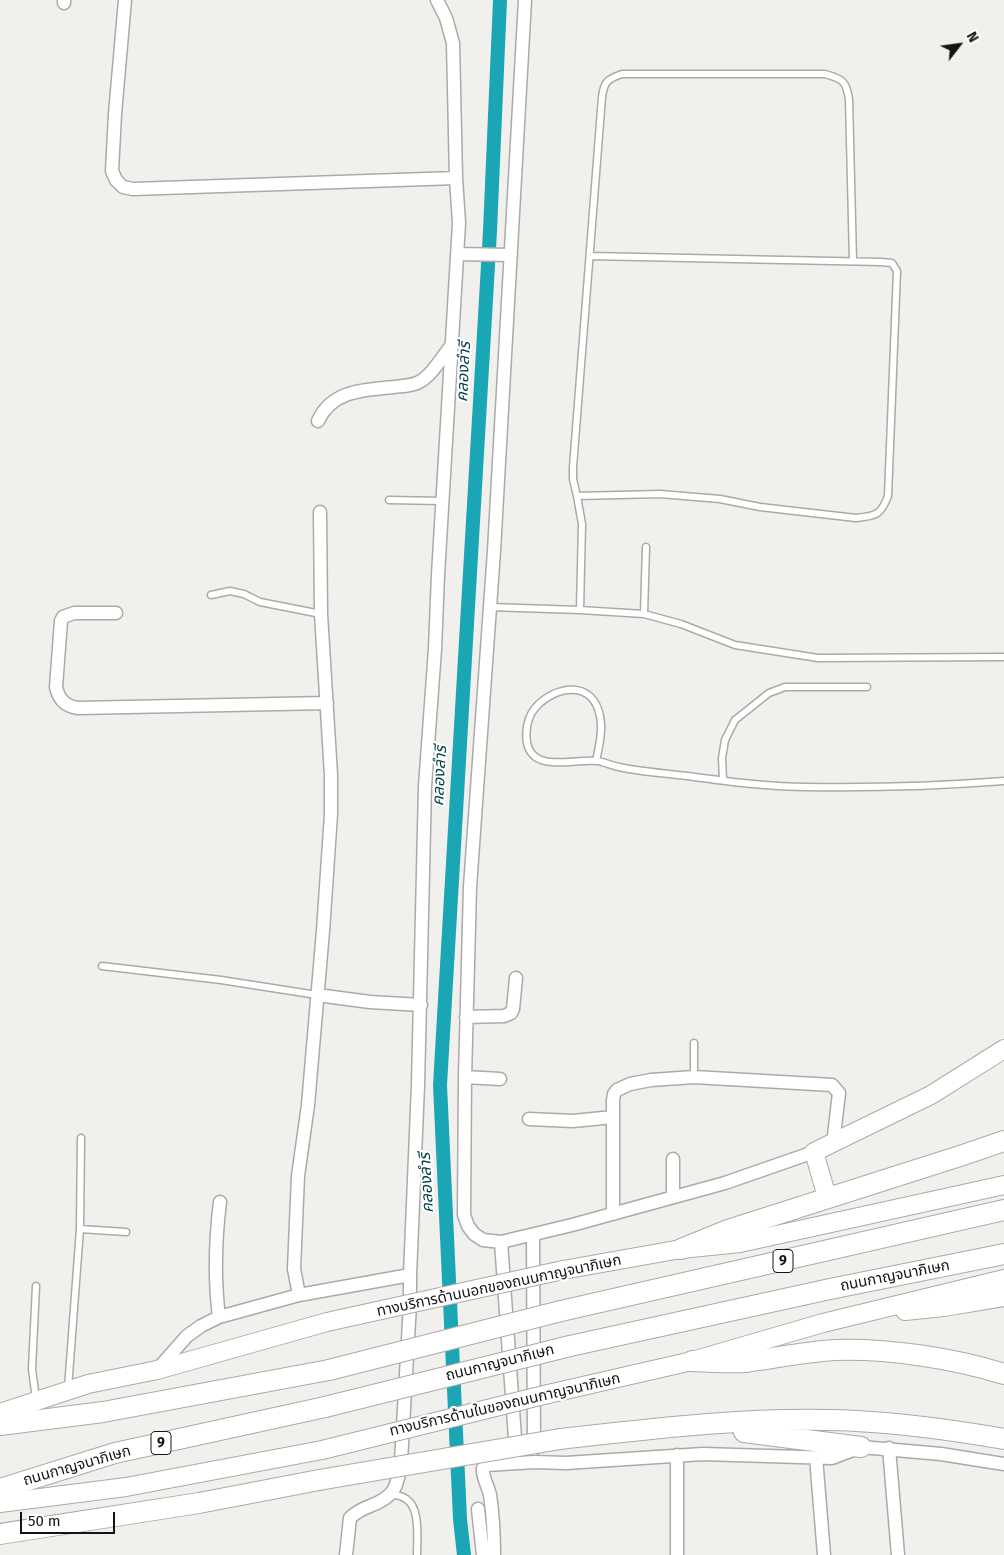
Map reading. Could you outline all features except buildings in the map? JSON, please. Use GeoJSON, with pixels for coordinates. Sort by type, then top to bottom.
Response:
{"type":"FeatureCollection","features":[{"type":"Feature","properties":{"kind":"main road"},"geometry":{"type":"LineString","coordinates":[[827,1197],[814,1152],[931,1096],[1004,1049]]}},
{"type":"Feature","properties":{"kind":"main road"},"geometry":{"type":"LineString","coordinates":[[681,1249],[728,1230],[827,1197],[963,1156],[1004,1140]]}},
{"type":"Feature","properties":{"kind":"main road","name":"ทางบริการด้านนอกของถนนกาญจนาภิเษก"},"geometry":{"type":"LineString","coordinates":[[0,1413],[88,1384],[157,1370],[328,1322],[563,1270],[681,1249],[740,1243],[1004,1185]]}},
{"type":"Feature","properties":{"kind":"main road","name":"9"},"geometry":{"type":"LineString","coordinates":[[0,1424],[102,1412],[328,1370],[561,1311],[1004,1210]]}},
{"type":"Feature","properties":{"kind":"main road","name":"ถนนกาญจนาภิเษก"},"geometry":{"type":"LineString","coordinates":[[0,1489],[116,1453],[326,1407],[570,1346],[802,1295],[1004,1254]]}},
{"type":"Feature","properties":{"kind":"main road","name":"ทางบริการด้านในของถนนกาญจนาภิเษก"},"geometry":{"type":"LineString","coordinates":[[0,1503],[126,1487],[322,1450],[548,1394],[692,1362],[824,1323],[1004,1278]]}},
{"type":"Feature","properties":{"kind":"main road"},"geometry":{"type":"LineString","coordinates":[[872,1312],[944,1308],[1004,1297]]}},
{"type":"Feature","properties":{"kind":"main road"},"geometry":{"type":"LineString","coordinates":[[692,1362],[745,1362],[834,1350],[880,1351],[932,1357],[1004,1374]]}},
{"type":"Feature","properties":{"kind":"main road"},"geometry":{"type":"LineString","coordinates":[[0,1534],[199,1503],[319,1480],[560,1439],[688,1424],[832,1420],[937,1428],[1004,1439]]}},
{"type":"Feature","properties":{"kind":"main road"},"geometry":{"type":"LineString","coordinates":[[688,1424],[861,1447]]}},
{"type":"Feature","properties":{"kind":"street"},"geometry":{"type":"LineString","coordinates":[[125,0],[112,171],[116,180],[123,187],[133,189],[456,178]]}},
{"type":"Feature","properties":{"kind":"street"},"geometry":{"type":"LineString","coordinates":[[346,1555],[350,1518],[356,1512],[381,1502],[391,1495],[398,1481],[402,1461],[421,1005],[425,786],[435,649],[451,346],[463,254],[456,178],[453,42],[446,18],[437,0]]}},
{"type":"Feature","properties":{"kind":"street"},"geometry":{"type":"LineString","coordinates":[[525,0],[507,255],[494,551],[470,887],[466,1017],[464,1215],[474,1234],[483,1240],[501,1242],[725,1183],[814,1152]]}},
{"type":"Feature","properties":{"kind":"street"},"geometry":{"type":"LineString","coordinates":[[463,254],[507,255]]}},
{"type":"Feature","properties":{"kind":"street"},"geometry":{"type":"LineString","coordinates":[[318,421],[322,412],[342,396],[357,391],[418,383],[432,370],[451,346]]}},
{"type":"Feature","properties":{"kind":"street"},"geometry":{"type":"LineString","coordinates":[[299,1295],[294,1261],[298,1176],[308,1105],[327,884],[331,814],[331,775],[321,614],[320,512]]}},
{"type":"Feature","properties":{"kind":"street"},"geometry":{"type":"LineString","coordinates":[[116,613],[74,613],[63,617],[61,621],[56,687],[58,696],[69,707],[327,702]]}},
{"type":"Feature","properties":{"kind":"street"},"geometry":{"type":"LineString","coordinates":[[466,1017],[504,1016],[511,1013],[516,978]]}},
{"type":"Feature","properties":{"kind":"street"},"geometry":{"type":"LineString","coordinates":[[317,995],[360,1002],[421,1005]]}},
{"type":"Feature","properties":{"kind":"street"},"geometry":{"type":"LineString","coordinates":[[613,1214],[614,1094],[621,1087],[651,1080],[694,1076],[832,1085],[839,1093],[833,1144]]}},
{"type":"Feature","properties":{"kind":"street"},"geometry":{"type":"LineString","coordinates":[[465,1077],[500,1079]]}},
{"type":"Feature","properties":{"kind":"street"},"geometry":{"type":"LineString","coordinates":[[529,1120],[573,1120],[613,1117]]}},
{"type":"Feature","properties":{"kind":"street"},"geometry":{"type":"LineString","coordinates":[[673,1159],[673,1197]]}},
{"type":"Feature","properties":{"kind":"street"},"geometry":{"type":"LineString","coordinates":[[219,1317],[215,1260],[220,1202]]}},
{"type":"Feature","properties":{"kind":"street"},"geometry":{"type":"LineString","coordinates":[[533,1235],[534,1462]]}},
{"type":"Feature","properties":{"kind":"street"},"geometry":{"type":"LineString","coordinates":[[501,1242],[516,1462]]}},
{"type":"Feature","properties":{"kind":"street"},"geometry":{"type":"LineString","coordinates":[[157,1370],[187,1336],[219,1317],[299,1295],[410,1270]]}},
{"type":"Feature","properties":{"kind":"street"},"geometry":{"type":"LineString","coordinates":[[494,1555],[494,1522],[489,1492],[482,1472],[483,1468],[487,1465],[516,1462],[566,1464],[712,1454],[832,1458],[861,1447],[941,1454],[1004,1464]]}},
{"type":"Feature","properties":{"kind":"street"},"geometry":{"type":"LineString","coordinates":[[889,1448],[898,1555]]}},
{"type":"Feature","properties":{"kind":"street"},"geometry":{"type":"LineString","coordinates":[[677,1555],[678,1455]]}},
{"type":"Feature","properties":{"kind":"street"},"geometry":{"type":"LineString","coordinates":[[816,1457],[824,1555]]}},
{"type":"Feature","properties":{"kind":"street"},"geometry":{"type":"LineString","coordinates":[[478,1510],[483,1555]]}},
{"type":"Feature","properties":{"kind":"lane"},"geometry":{"type":"LineString","coordinates":[[580,610],[582,524],[573,478],[573,467],[603,85],[610,78],[622,74],[825,74],[839,78],[847,86],[848,92],[853,261]]}},
{"type":"Feature","properties":{"kind":"lane"},"geometry":{"type":"LineString","coordinates":[[577,496],[660,494],[720,499],[760,507],[856,518],[878,514],[884,507],[888,496],[897,271],[892,263],[590,256]]}},
{"type":"Feature","properties":{"kind":"lane"},"geometry":{"type":"LineString","coordinates":[[389,500],[442,501]]}},
{"type":"Feature","properties":{"kind":"lane"},"geometry":{"type":"LineString","coordinates":[[644,614],[646,547]]}},
{"type":"Feature","properties":{"kind":"lane"},"geometry":{"type":"LineString","coordinates":[[211,595],[230,591],[244,594],[260,602],[321,614]]}},
{"type":"Feature","properties":{"kind":"lane"},"geometry":{"type":"LineString","coordinates":[[490,607],[644,614],[681,624],[735,645],[818,658],[1004,657]]}},
{"type":"Feature","properties":{"kind":"lane"},"geometry":{"type":"LineString","coordinates":[[723,780],[722,758],[724,740],[735,720],[769,694],[785,687],[867,687]]}},
{"type":"Feature","properties":{"kind":"lane"},"geometry":{"type":"LineString","coordinates":[[596,761],[600,740],[600,716],[594,701],[588,694],[578,690],[555,692],[536,706],[531,713],[526,731],[531,752],[536,758],[556,761],[596,761],[620,768],[806,787],[935,785],[1004,781]]}},
{"type":"Feature","properties":{"kind":"lane"},"geometry":{"type":"LineString","coordinates":[[102,966],[221,980],[317,995]]}},
{"type":"Feature","properties":{"kind":"lane"},"geometry":{"type":"LineString","coordinates":[[694,1043],[694,1076]]}},
{"type":"Feature","properties":{"kind":"lane"},"geometry":{"type":"LineString","coordinates":[[68,1391],[80,1229],[81,1138]]}},
{"type":"Feature","properties":{"kind":"lane"},"geometry":{"type":"LineString","coordinates":[[80,1229],[126,1232]]}},
{"type":"Feature","properties":{"kind":"lane"},"geometry":{"type":"LineString","coordinates":[[36,1286],[32,1369],[36,1400]]}},
{"type":"Feature","properties":{"kind":"lane"},"geometry":{"type":"LineString","coordinates":[[391,1495],[401,1495],[408,1499],[415,1510],[417,1520],[417,1555]]}},
{"type":"Feature","properties":{"kind":"waterway","name":"คลองลำรี"},"geometry":{"type":"LineString","coordinates":[[464,1555],[460,1519],[440,1085],[490,231],[500,0]]}}]}
